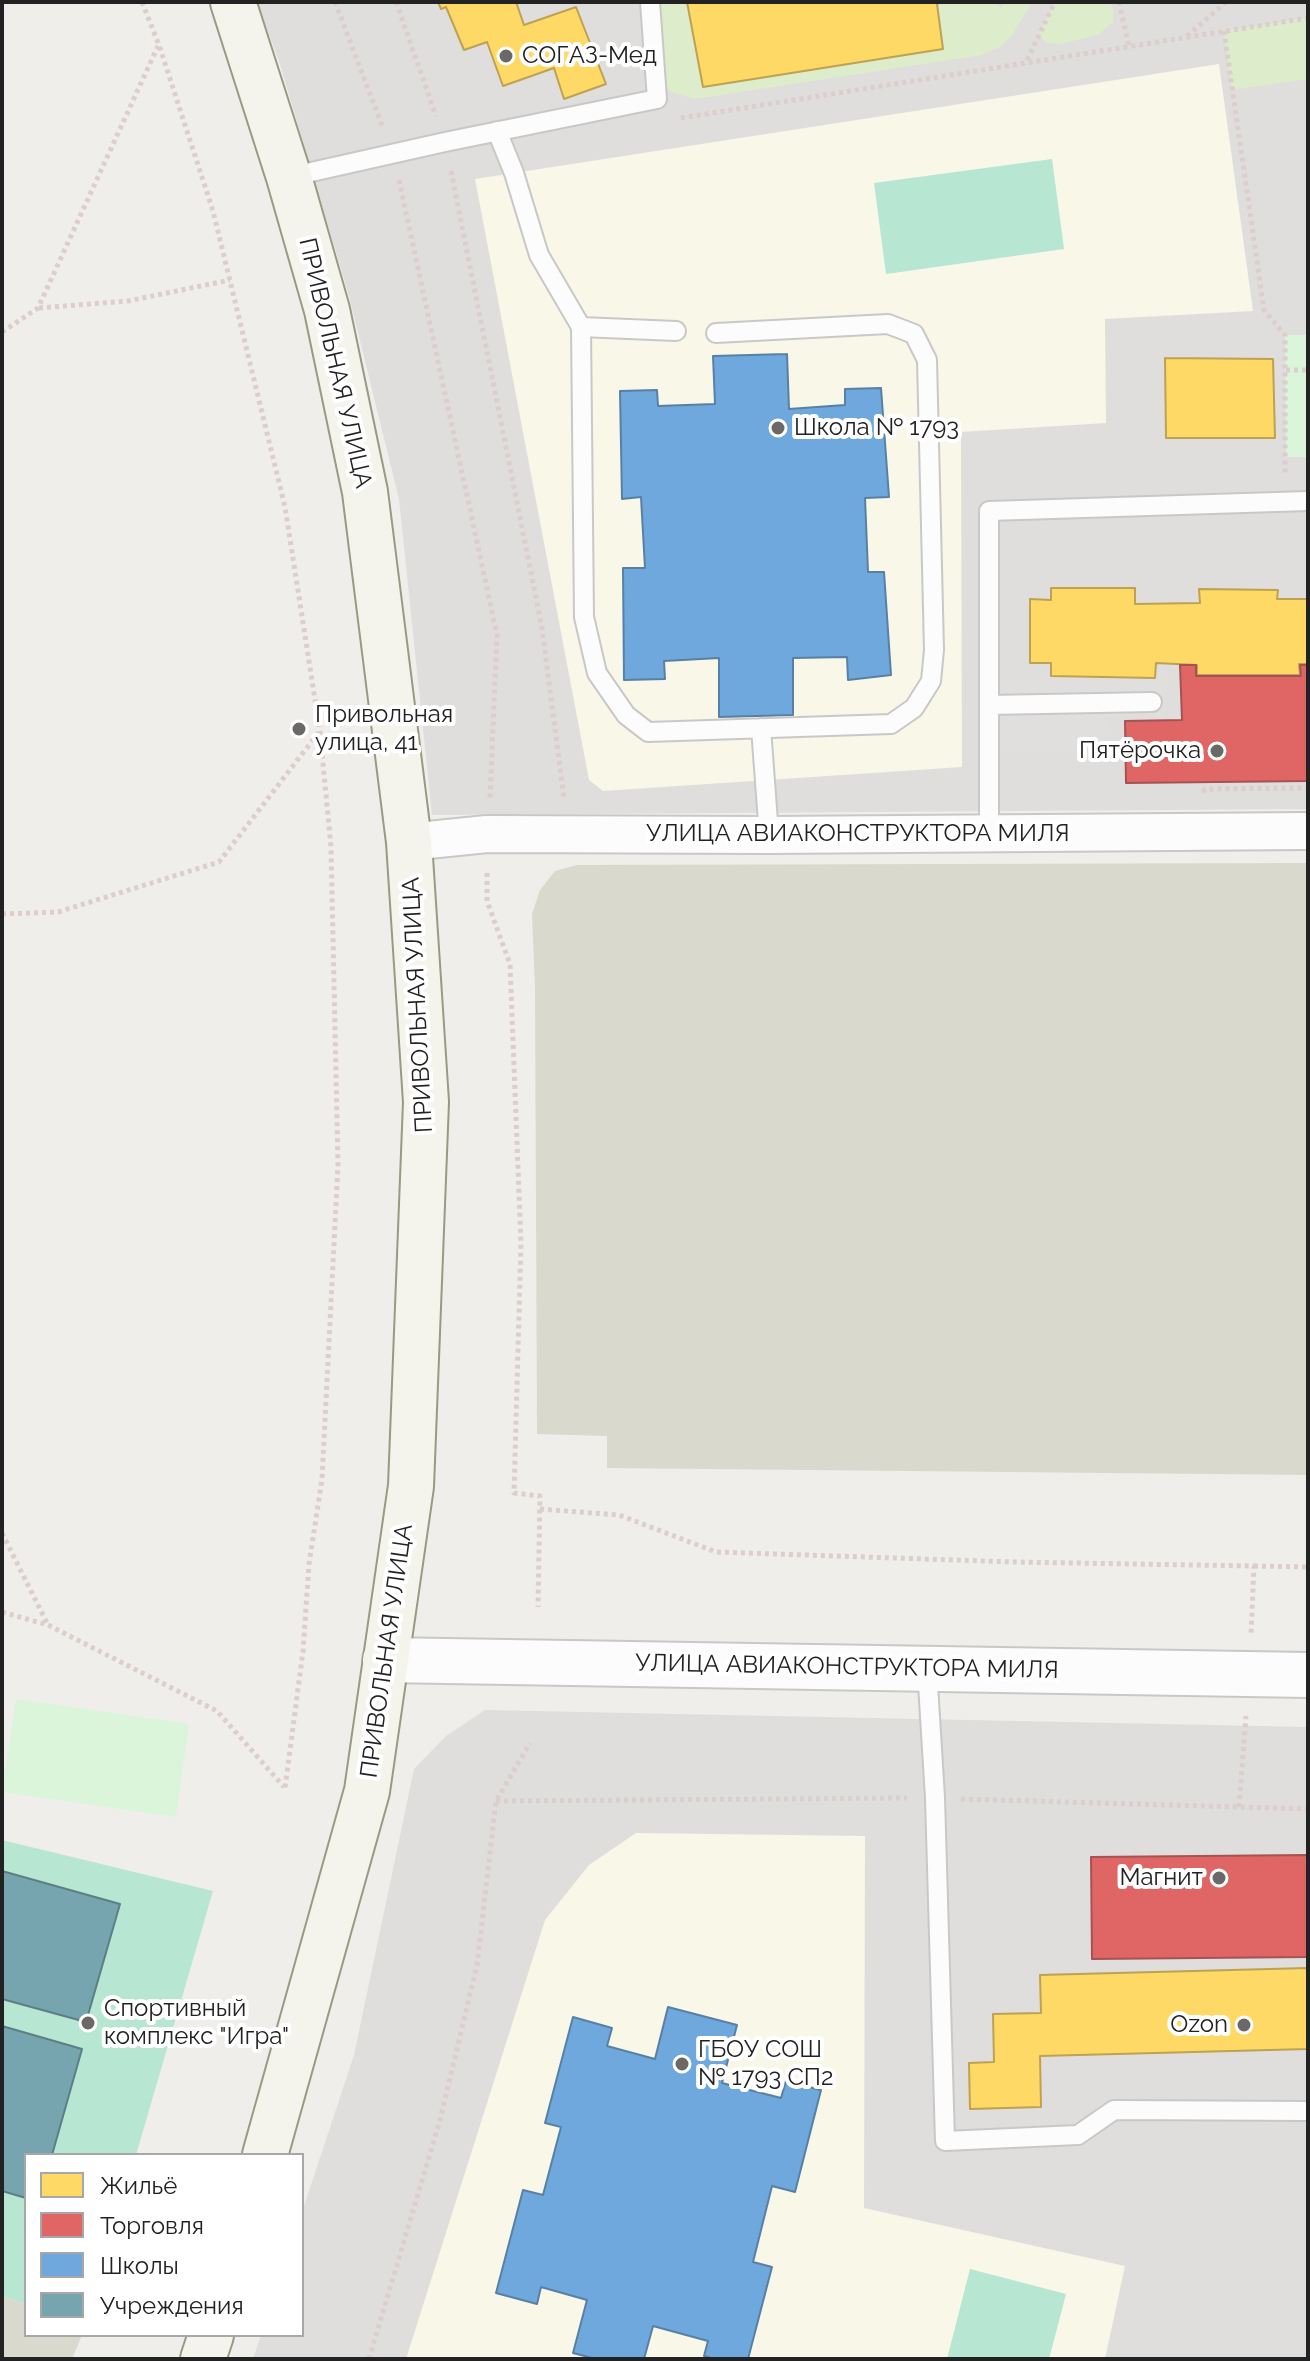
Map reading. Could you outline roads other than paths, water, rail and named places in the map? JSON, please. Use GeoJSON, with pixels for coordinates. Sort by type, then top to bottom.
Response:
{"type":"FeatureCollection","features":[{"type":"Feature","properties":{"kind":"main road","name":"ПРИВОЛЬНАЯ УЛИЦА"},"geometry":{"type":"LineString","coordinates":[[233,2],[289,177],[327,310],[365,492],[409,842],[426,1102],[411,1486],[367,1791],[266,2153]]}},
{"type":"Feature","properties":{"kind":"main road"},"geometry":{"type":"LineString","coordinates":[[203,2359],[210,2337]]}},
{"type":"Feature","properties":{"kind":"street","name":"УЛИЦА АВИАКОНСТРУКТОРА МИЛЯ"},"geometry":{"type":"LineString","coordinates":[[409,842],[487,834],[1308,831]]}},
{"type":"Feature","properties":{"kind":"street","name":"УЛИЦА АВИАКОНСТРУКТОРА МИЛЯ"},"geometry":{"type":"LineString","coordinates":[[385,1660],[1308,1675]]}},
{"type":"Feature","properties":{"kind":"lane"},"geometry":{"type":"LineString","coordinates":[[289,177],[657,99],[650,2]]}},
{"type":"Feature","properties":{"kind":"lane"},"geometry":{"type":"LineString","coordinates":[[497,131],[514,173],[539,255],[581,327],[584,617],[597,673],[626,715],[648,732],[891,724],[914,708],[931,681],[934,650],[927,360],[914,334],[888,324],[716,333]]}},
{"type":"Feature","properties":{"kind":"lane"},"geometry":{"type":"LineString","coordinates":[[581,327],[676,331]]}},
{"type":"Feature","properties":{"kind":"lane"},"geometry":{"type":"LineString","coordinates":[[989,834],[989,511],[1308,501]]}},
{"type":"Feature","properties":{"kind":"lane"},"geometry":{"type":"LineString","coordinates":[[989,705],[1152,702]]}},
{"type":"Feature","properties":{"kind":"lane"},"geometry":{"type":"LineString","coordinates":[[761,728],[769,835]]}},
{"type":"Feature","properties":{"kind":"lane"},"geometry":{"type":"LineString","coordinates":[[927,1668],[935,1798],[945,2141],[1078,2135],[1114,2110],[1308,2111]]}},
{"type":"Feature","properties":{"kind":"place","name":"СОГАЗ-Мед"},"geometry":{"type":"Point","coordinates":[506,56]}},
{"type":"Feature","properties":{"kind":"place","name":"Школа № 1793"},"geometry":{"type":"Point","coordinates":[778,428]}},
{"type":"Feature","properties":{"kind":"place","name":"Привольная улица, 41"},"geometry":{"type":"Point","coordinates":[299,729]}},
{"type":"Feature","properties":{"kind":"place","name":"Пятёрочка"},"geometry":{"type":"Point","coordinates":[1217,751]}},
{"type":"Feature","properties":{"kind":"place","name":"Магнит"},"geometry":{"type":"Point","coordinates":[1219,1878]}},
{"type":"Feature","properties":{"kind":"place","name":"Спортивный комплекс \"Игра\""},"geometry":{"type":"Point","coordinates":[88,2023]}},
{"type":"Feature","properties":{"kind":"place","name":"Ozon"},"geometry":{"type":"Point","coordinates":[1244,2025]}},
{"type":"Feature","properties":{"kind":"place","name":"ГБОУ СОШ № 1793 СП2"},"geometry":{"type":"Point","coordinates":[682,2064]}}]}
